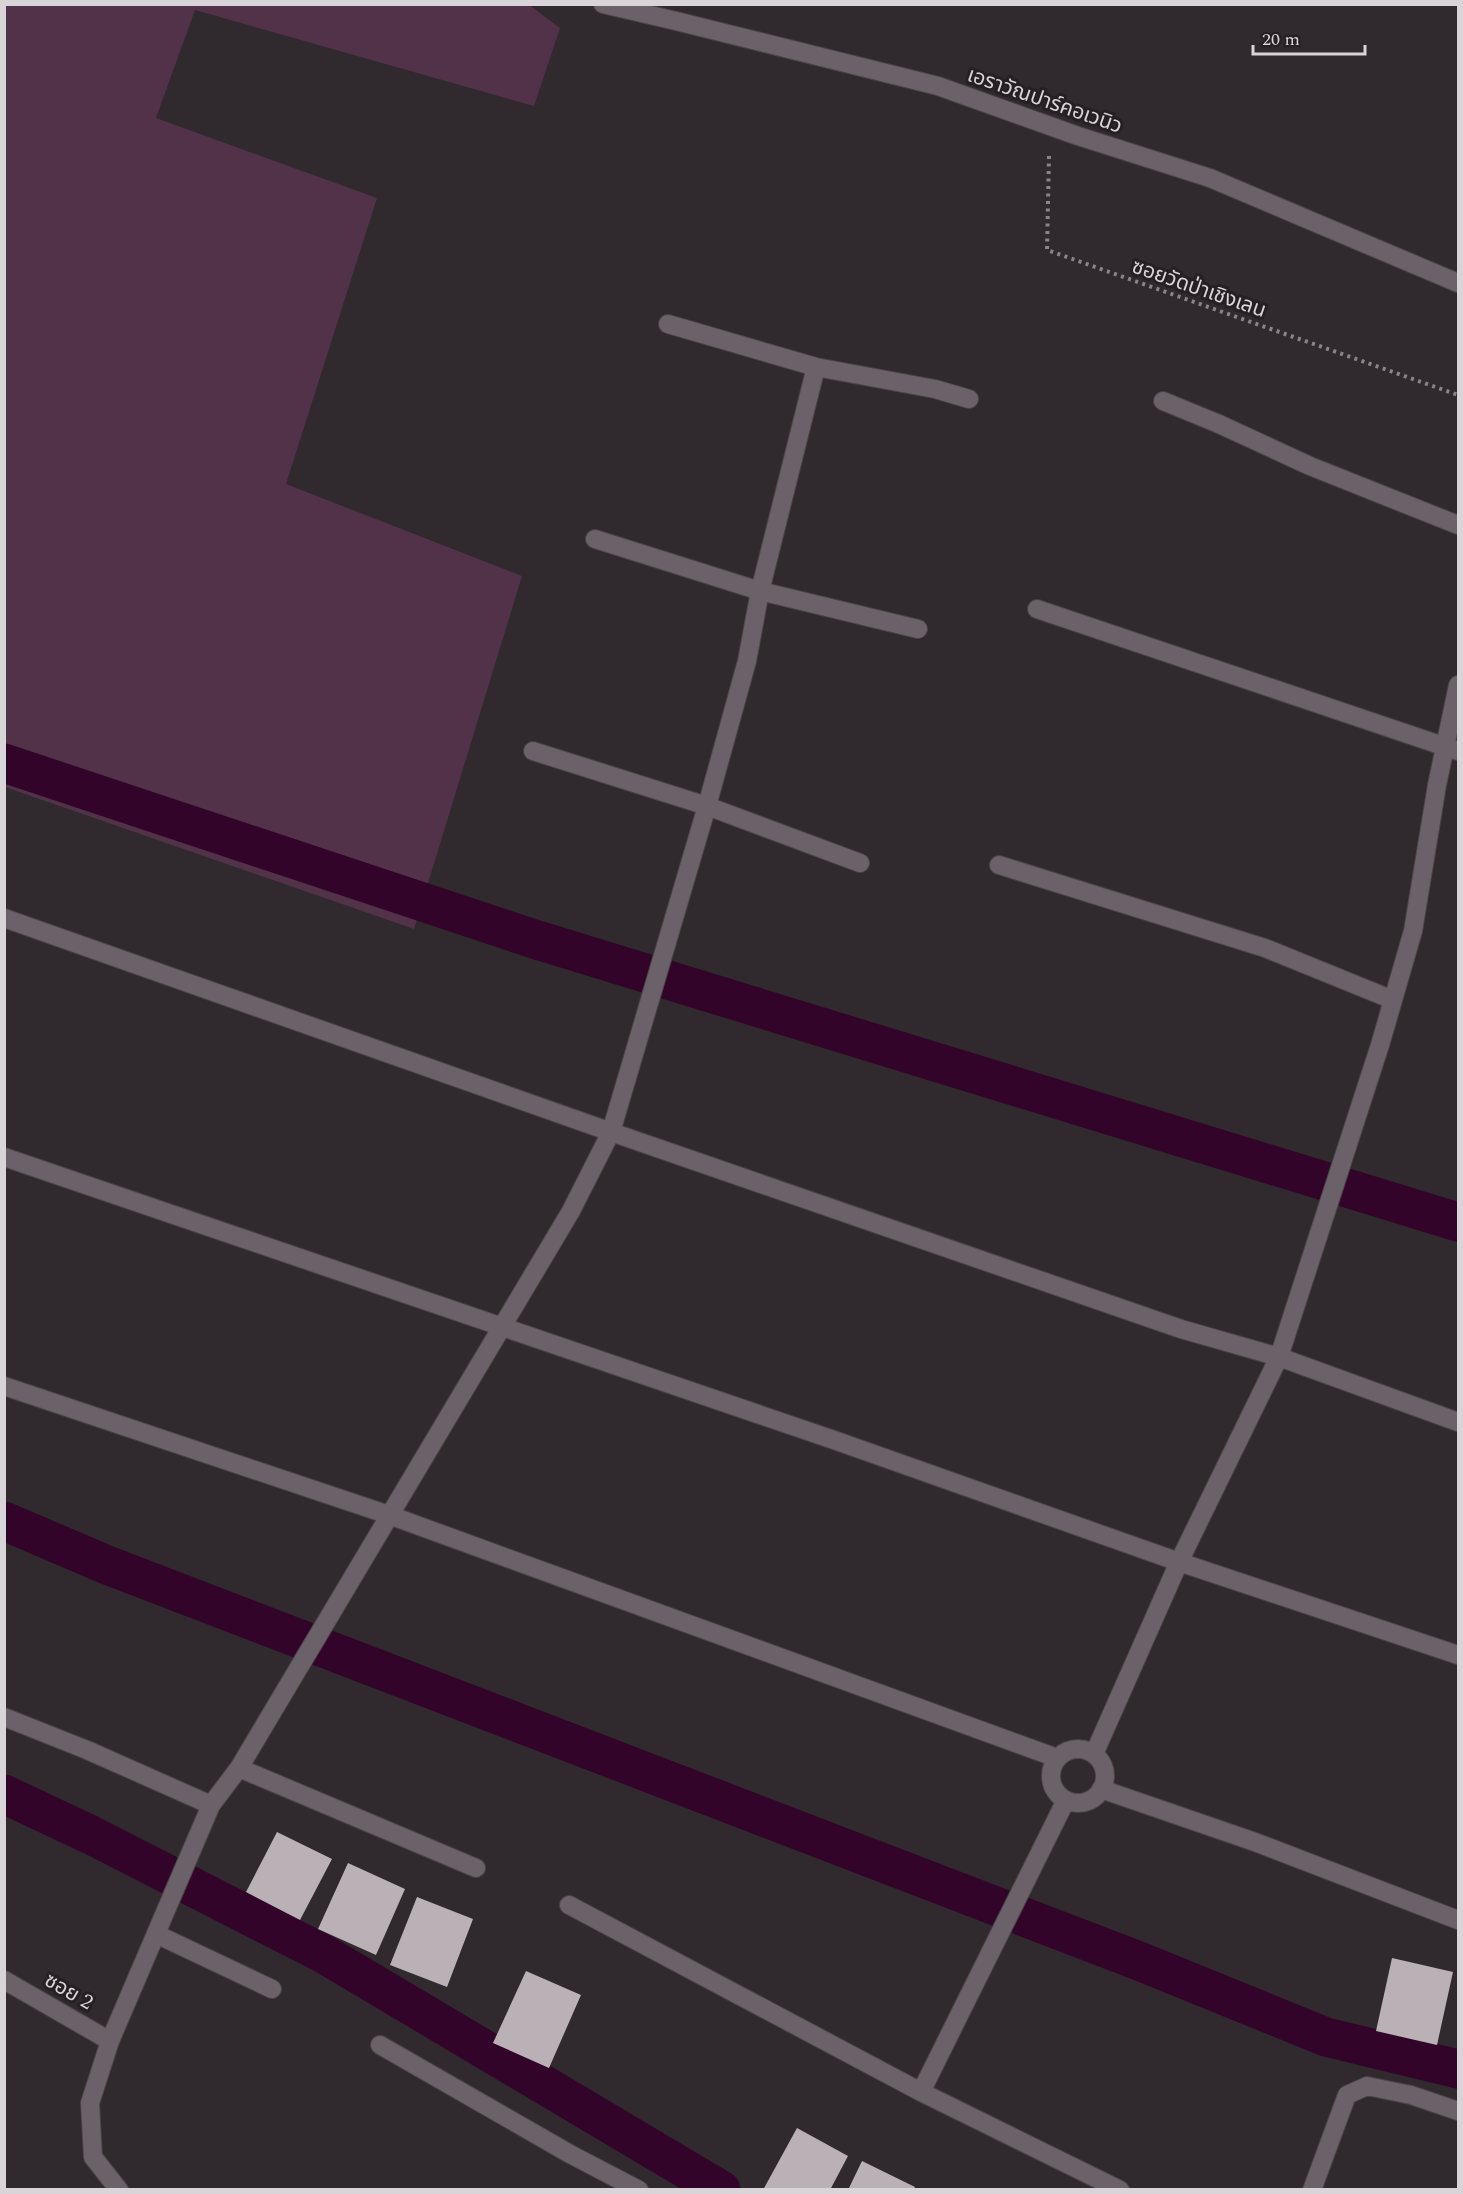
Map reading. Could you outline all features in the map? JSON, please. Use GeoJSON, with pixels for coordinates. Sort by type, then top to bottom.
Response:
{"type":"FeatureCollection","features":[{"type":"Feature","properties":{"kind":"street","name":"เอราวัณปาร์คอเวนิว"},"geometry":{"type":"LineString","coordinates":[[603,4],[938,86],[1049,126],[1210,178],[1458,283]]}},
{"type":"Feature","properties":{"kind":"street"},"geometry":{"type":"LineString","coordinates":[[668,324],[816,368],[935,389],[969,399]]}},
{"type":"Feature","properties":{"kind":"street"},"geometry":{"type":"LineString","coordinates":[[119,2190],[93,2157],[90,2103],[110,2041],[211,1804],[239,1768],[571,1211],[611,1132],[747,661],[760,591],[816,368]]}},
{"type":"Feature","properties":{"kind":"street"},"geometry":{"type":"LineString","coordinates":[[1163,401],[1310,466],[1458,525]]}},
{"type":"Feature","properties":{"kind":"street"},"geometry":{"type":"LineString","coordinates":[[595,539],[760,591],[918,629]]}},
{"type":"Feature","properties":{"kind":"street"},"geometry":{"type":"LineString","coordinates":[[1037,609],[1452,748]]}},
{"type":"Feature","properties":{"kind":"street"},"geometry":{"type":"LineString","coordinates":[[1094,1754],[1179,1562],[1279,1357],[1360,1106],[1413,931],[1452,748],[1458,686]]}},
{"type":"Feature","properties":{"kind":"street"},"geometry":{"type":"LineString","coordinates":[[532,751],[707,806],[860,863]]}},
{"type":"Feature","properties":{"kind":"street"},"geometry":{"type":"LineString","coordinates":[[999,865],[1265,948],[1393,1000]]}},
{"type":"Feature","properties":{"kind":"street"},"geometry":{"type":"LineString","coordinates":[[4,918],[611,1132],[1181,1329],[1279,1357],[1458,1422]]}},
{"type":"Feature","properties":{"kind":"street"},"geometry":{"type":"LineString","coordinates":[[4,1157],[834,1440],[1179,1562],[1458,1655]]}},
{"type":"Feature","properties":{"kind":"street"},"geometry":{"type":"LineString","coordinates":[[4,1386],[389,1515],[1058,1758]]}},
{"type":"Feature","properties":{"kind":"street"},"geometry":{"type":"LineString","coordinates":[[4,1717],[211,1804]]}},
{"type":"Feature","properties":{"kind":"street"},"geometry":{"type":"LineString","coordinates":[[1075,1749],[1094,1754],[1101,1761],[1105,1770],[1105,1780],[1094,1797],[1076,1803],[1058,1794],[1053,1786],[1052,1766],[1058,1758],[1075,1749]]}},
{"type":"Feature","properties":{"kind":"street"},"geometry":{"type":"LineString","coordinates":[[239,1768],[476,1868]]}},
{"type":"Feature","properties":{"kind":"street"},"geometry":{"type":"LineString","coordinates":[[1101,1789],[1255,1842],[1458,1920]]}},
{"type":"Feature","properties":{"kind":"street"},"geometry":{"type":"LineString","coordinates":[[921,2092],[1066,1800]]}},
{"type":"Feature","properties":{"kind":"street"},"geometry":{"type":"LineString","coordinates":[[569,1905],[921,2092],[1120,2190]]}},
{"type":"Feature","properties":{"kind":"street"},"geometry":{"type":"LineString","coordinates":[[156,1934],[272,1989]]}},
{"type":"Feature","properties":{"kind":"street","name":"ซอย 2"},"geometry":{"type":"LineString","coordinates":[[4,1980],[110,2041]]}},
{"type":"Feature","properties":{"kind":"street"},"geometry":{"type":"LineString","coordinates":[[380,2045],[570,2154],[639,2190]]}},
{"type":"Feature","properties":{"kind":"street"},"geometry":{"type":"LineString","coordinates":[[1312,2190],[1347,2096],[1367,2086],[1412,2095],[1458,2111]]}},
{"type":"Feature","properties":{"kind":"path","name":"ซอยวัดป่าเชิงเลน"},"geometry":{"type":"LineString","coordinates":[[1049,126],[1047,250],[1458,395]]}},
{"type":"Feature","properties":{"kind":"shaded area"},"geometry":{"type":"Polygon","coordinates":[[[5,4],[528,4],[560,28],[534,106],[195,10],[156,118],[377,198],[286,484],[522,576],[414,929],[5,787],[5,4]]]}},
{"type":"Feature","properties":{"kind":"building"},"geometry":{"type":"Polygon","coordinates":[[[277,1832],[332,1859],[300,1920],[246,1892],[277,1832]]]}},
{"type":"Feature","properties":{"kind":"building"},"geometry":{"type":"Polygon","coordinates":[[[348,1863],[405,1889],[376,1955],[318,1929],[348,1863]]]}},
{"type":"Feature","properties":{"kind":"building"},"geometry":{"type":"Polygon","coordinates":[[[417,1897],[473,1919],[447,1987],[390,1965],[417,1897]]]}},
{"type":"Feature","properties":{"kind":"building"},"geometry":{"type":"Polygon","coordinates":[[[1392,1958],[1453,1972],[1437,2045],[1376,2031],[1392,1958]]]}},
{"type":"Feature","properties":{"kind":"building"},"geometry":{"type":"Polygon","coordinates":[[[526,1971],[581,1995],[549,2068],[493,2043],[526,1971]]]}},
{"type":"Feature","properties":{"kind":"building"},"geometry":{"type":"Polygon","coordinates":[[[797,2128],[848,2156],[830,2190],[763,2190],[797,2128]]]}},
{"type":"Feature","properties":{"kind":"building"},"geometry":{"type":"Polygon","coordinates":[[[862,2161],[915,2187],[913,2190],[848,2190],[862,2161]]]}},
{"type":"Feature","properties":{"kind":"waterway"},"geometry":{"type":"LineString","coordinates":[[4,763],[534,939],[1458,1222]]}},
{"type":"Feature","properties":{"kind":"waterway"},"geometry":{"type":"LineString","coordinates":[[4,1521],[107,1565],[1139,1961],[1326,2037],[1458,2069]]}},
{"type":"Feature","properties":{"kind":"waterway"},"geometry":{"type":"LineString","coordinates":[[4,1794],[91,1835],[324,1954],[721,2190]]}}]}
